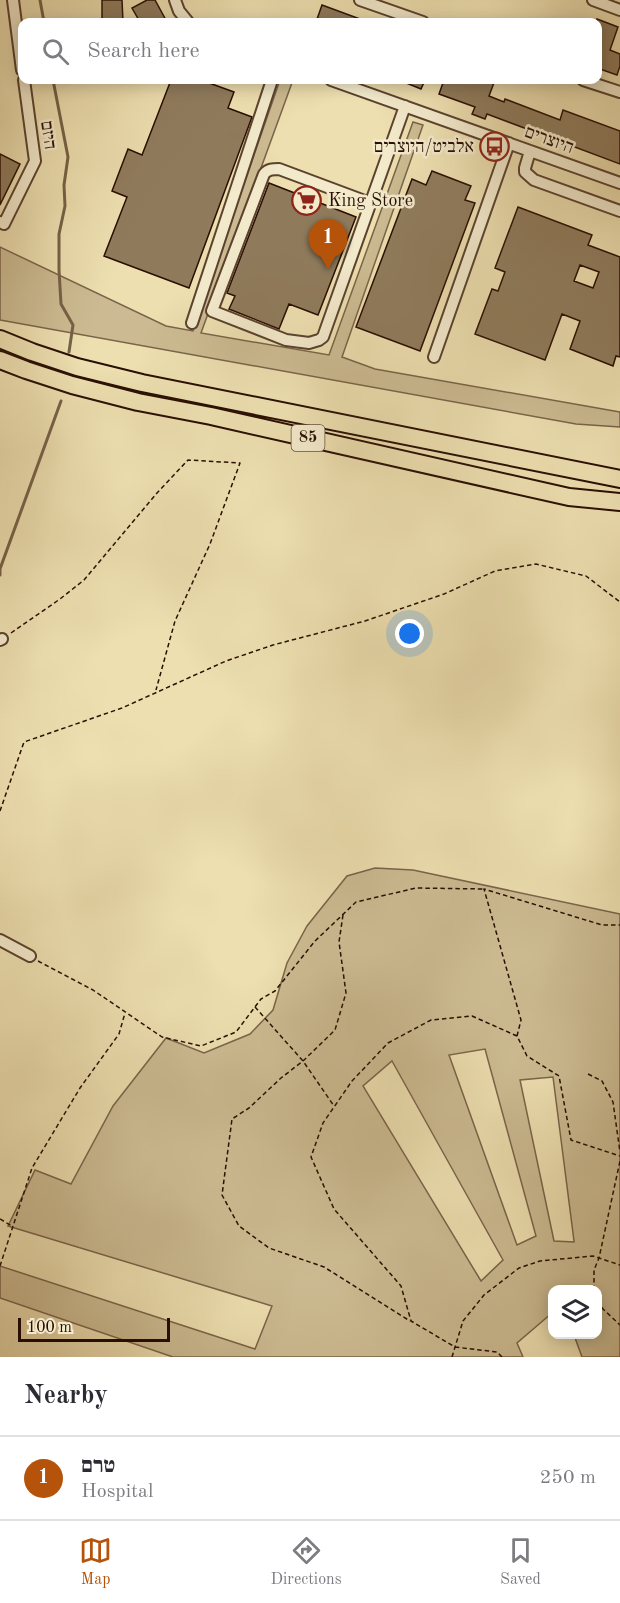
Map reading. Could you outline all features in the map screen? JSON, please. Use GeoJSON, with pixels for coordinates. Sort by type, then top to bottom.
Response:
{"type":"FeatureCollection","features":[{"type":"Feature","properties":{"kind":"highway","name":"85"},"geometry":{"type":"LineString","coordinates":[[0,339],[77,367],[142,383],[620,479]]}},
{"type":"Feature","properties":{"kind":"highway","name":"85"},"geometry":{"type":"LineString","coordinates":[[0,360],[72,385],[160,407],[211,416],[569,497],[620,502]]}},
{"type":"Feature","properties":{"kind":"street"},"geometry":{"type":"LineString","coordinates":[[13,0],[18,39]]}},
{"type":"Feature","properties":{"kind":"street"},"geometry":{"type":"LineString","coordinates":[[175,0],[185,18]]}},
{"type":"Feature","properties":{"kind":"street"},"geometry":{"type":"LineString","coordinates":[[360,0],[412,18]]}},
{"type":"Feature","properties":{"kind":"street"},"geometry":{"type":"LineString","coordinates":[[593,0],[620,10]]}},
{"type":"Feature","properties":{"kind":"street","name":"היזם"},"geometry":{"type":"LineString","coordinates":[[2,223],[35,161],[25,84]]}},
{"type":"Feature","properties":{"kind":"street"},"geometry":{"type":"LineString","coordinates":[[192,323],[271,84]]}},
{"type":"Feature","properties":{"kind":"street","name":"היוצרים"},"geometry":{"type":"LineString","coordinates":[[342,84],[620,183]]}},
{"type":"Feature","properties":{"kind":"street"},"geometry":{"type":"LineString","coordinates":[[595,84],[620,93]]}},
{"type":"Feature","properties":{"kind":"street"},"geometry":{"type":"LineString","coordinates":[[370,203],[283,170],[269,170],[264,174],[212,311],[286,340],[309,343],[323,336],[405,106]]}},
{"type":"Feature","properties":{"kind":"street"},"geometry":{"type":"LineString","coordinates":[[434,357],[509,143]]}},
{"type":"Feature","properties":{"kind":"street"},"geometry":{"type":"LineString","coordinates":[[530,151],[525,172],[531,178],[620,211]]}},
{"type":"Feature","properties":{"kind":"street"},"geometry":{"type":"LineString","coordinates":[[0,940],[30,956]]}},
{"type":"Feature","properties":{"kind":"path"},"geometry":{"type":"LineString","coordinates":[[1,640],[84,580],[157,493],[188,460],[240,463],[210,544],[175,621],[156,692]]}},
{"type":"Feature","properties":{"kind":"path"},"geometry":{"type":"LineString","coordinates":[[0,811],[24,742],[122,708],[226,661],[273,645],[365,621],[444,594],[495,571],[536,564],[586,576],[620,602]]}},
{"type":"Feature","properties":{"kind":"path"},"geometry":{"type":"LineString","coordinates":[[30,956],[93,990],[162,1036],[201,1046],[236,1032],[261,999],[275,991],[315,941],[356,902],[416,888],[484,889],[602,925],[620,925]]}},
{"type":"Feature","properties":{"kind":"path"},"geometry":{"type":"LineString","coordinates":[[484,889],[521,1020],[517,1036]]}},
{"type":"Feature","properties":{"kind":"path"},"geometry":{"type":"LineString","coordinates":[[343,915],[339,942],[346,993],[336,1030],[249,1108],[232,1119],[222,1195],[239,1226],[269,1248],[324,1268],[455,1347],[497,1352],[502,1357]]}},
{"type":"Feature","properties":{"kind":"path"},"geometry":{"type":"LineString","coordinates":[[255,1007],[303,1061],[335,1106]]}},
{"type":"Feature","properties":{"kind":"path"},"geometry":{"type":"LineString","coordinates":[[0,1266],[33,1168],[80,1088],[119,1034],[125,1012]]}},
{"type":"Feature","properties":{"kind":"path"},"geometry":{"type":"LineString","coordinates":[[411,1321],[401,1286],[334,1209],[312,1157],[323,1123],[352,1081],[388,1043],[431,1020],[472,1016],[517,1036],[527,1056],[559,1076],[571,1140],[620,1156]]}},
{"type":"Feature","properties":{"kind":"path"},"geometry":{"type":"LineString","coordinates":[[588,1074],[602,1081],[613,1102],[620,1152]]}},
{"type":"Feature","properties":{"kind":"path"},"geometry":{"type":"LineString","coordinates":[[594,1285],[594,1270],[620,1161]]}},
{"type":"Feature","properties":{"kind":"path"},"geometry":{"type":"LineString","coordinates":[[0,1219],[14,1227]]}},
{"type":"Feature","properties":{"kind":"path"},"geometry":{"type":"LineString","coordinates":[[453,1357],[463,1321],[484,1295],[519,1268],[540,1261],[593,1256],[620,1265]]}},
{"type":"Feature","properties":{"kind":"path"},"geometry":{"type":"LineString","coordinates":[[602,1308],[620,1325]]}},
{"type":"Feature","properties":{"kind":"shaded area"},"geometry":{"type":"Polygon","coordinates":[[[279,84],[292,84],[201,333],[329,355],[413,122],[423,125],[342,357],[375,369],[620,412],[620,427],[576,424],[0,320],[0,247],[166,326],[193,331],[279,84]]]}},
{"type":"Feature","properties":{"kind":"shaded area"},"geometry":{"type":"Polygon","coordinates":[[[375,868],[413,870],[620,914],[620,1357],[582,1357],[575,1339],[602,1339],[602,1285],[548,1285],[548,1316],[517,1343],[523,1357],[173,1357],[0,1298],[0,1266],[255,1349],[272,1306],[8,1226],[35,1170],[71,1184],[113,1106],[166,1038],[204,1053],[250,1034],[273,1010],[287,963],[307,926],[347,876],[375,868]],[[485,1049],[449,1055],[517,1245],[536,1236],[485,1049]],[[392,1061],[363,1086],[481,1281],[503,1260],[392,1061]],[[553,1077],[520,1080],[554,1241],[574,1242],[553,1077]]]}},
{"type":"Feature","properties":{"kind":"building"},"geometry":{"type":"Polygon","coordinates":[[[102,0],[122,0],[123,18],[102,18],[102,0]]]}},
{"type":"Feature","properties":{"kind":"building"},"geometry":{"type":"Polygon","coordinates":[[[147,0],[155,0],[165,18],[138,18],[132,8],[147,0]]]}},
{"type":"Feature","properties":{"kind":"building"},"geometry":{"type":"Polygon","coordinates":[[[322,5],[357,18],[317,18],[322,5]]]}},
{"type":"Feature","properties":{"kind":"building"},"geometry":{"type":"Polygon","coordinates":[[[602,21],[618,27],[610,50],[620,54],[617,75],[602,70],[602,21]]]}},
{"type":"Feature","properties":{"kind":"building"},"geometry":{"type":"Polygon","coordinates":[[[169,84],[212,84],[234,92],[228,108],[252,117],[189,288],[104,256],[127,197],[112,191],[128,149],[142,155],[169,84]]]}},
{"type":"Feature","properties":{"kind":"building"},"geometry":{"type":"Polygon","coordinates":[[[409,84],[423,84],[421,89],[409,84]]]}},
{"type":"Feature","properties":{"kind":"building"},"geometry":{"type":"Polygon","coordinates":[[[443,84],[494,84],[489,96],[504,102],[505,99],[560,120],[563,110],[620,131],[620,164],[487,114],[485,119],[472,114],[475,107],[439,94],[443,84]]]}},
{"type":"Feature","properties":{"kind":"building"},"geometry":{"type":"Polygon","coordinates":[[[0,154],[20,164],[0,205],[0,154]]]}},
{"type":"Feature","properties":{"kind":"building"},"geometry":{"type":"Polygon","coordinates":[[[432,171],[471,186],[465,200],[475,203],[420,351],[356,327],[412,179],[426,185],[432,171]]]}},
{"type":"Feature","properties":{"kind":"building"},"geometry":{"type":"Polygon","coordinates":[[[269,183],[356,217],[318,315],[289,304],[279,329],[229,309],[235,296],[227,293],[269,183]]]}},
{"type":"Feature","properties":{"kind":"building"},"geometry":{"type":"Polygon","coordinates":[[[518,207],[592,235],[588,245],[620,257],[620,357],[616,356],[613,366],[570,349],[580,321],[562,314],[545,360],[475,334],[492,289],[498,291],[505,272],[495,268],[518,207]],[[580,265],[574,281],[593,288],[599,272],[580,265]]]}},
{"type":"Feature","properties":{"kind":"waterway"},"geometry":{"type":"LineString","coordinates":[[40,0],[43,18]]}},
{"type":"Feature","properties":{"kind":"waterway"},"geometry":{"type":"LineString","coordinates":[[54,84],[68,157],[64,185],[65,206],[59,234],[59,270],[61,304],[73,325],[69,352]]}},
{"type":"Feature","properties":{"kind":"waterway"},"geometry":{"type":"LineString","coordinates":[[0,575],[0,569],[61,401]]}},
{"type":"Feature","properties":{"kind":"place","name":"אלביט/היוצרים"},"geometry":{"type":"Point","coordinates":[495,147]}},
{"type":"Feature","properties":{"kind":"place","name":"King Store"},"geometry":{"type":"Point","coordinates":[307,201]}},
{"type":"Feature","properties":{"kind":"place","name":"טרם"},"geometry":{"type":"Point","coordinates":[328,269]}}]}
